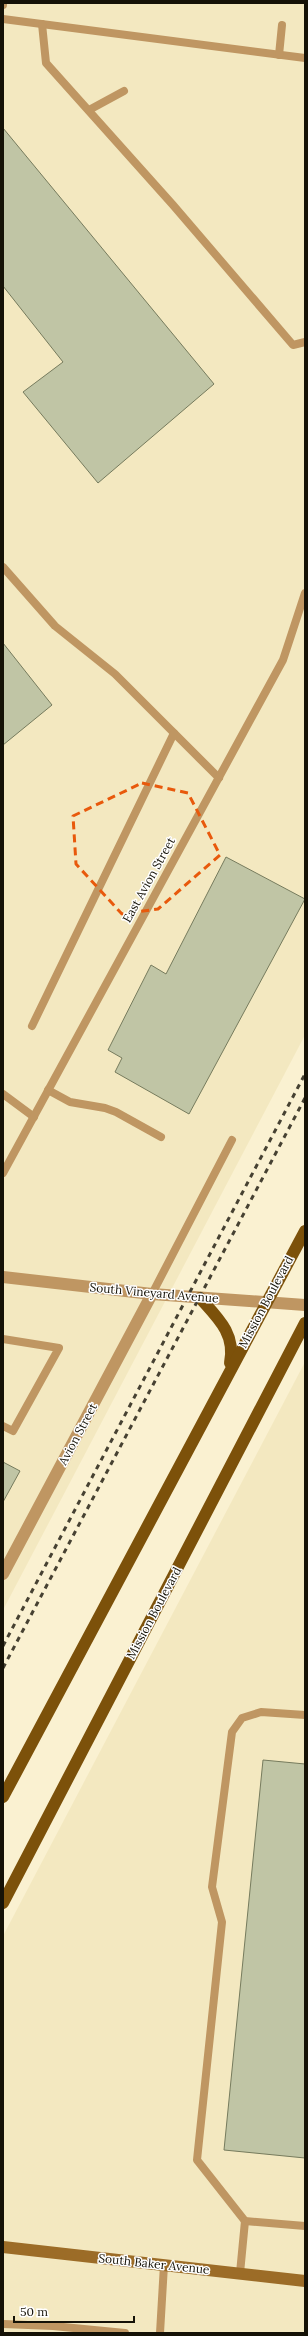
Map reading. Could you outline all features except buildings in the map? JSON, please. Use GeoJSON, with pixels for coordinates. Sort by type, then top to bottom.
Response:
{"type":"FeatureCollection","features":[{"type":"Feature","properties":{"kind":"main road","name":"Mission Boulevard"},"geometry":{"type":"LineString","coordinates":[[3,1797],[265,1303],[305,1231]]}},
{"type":"Feature","properties":{"kind":"main road"},"geometry":{"type":"LineString","coordinates":[[200,1298],[218,1317],[232,1342],[229,1372]]}},
{"type":"Feature","properties":{"kind":"main road","name":"Mission Boulevard"},"geometry":{"type":"LineString","coordinates":[[3,1903],[305,1323]]}},
{"type":"Feature","properties":{"kind":"street","name":"South Vineyard Avenue"},"geometry":{"type":"LineString","coordinates":[[3,1277],[152,1294],[305,1305]]}},
{"type":"Feature","properties":{"kind":"street","name":"Avion Street"},"geometry":{"type":"LineString","coordinates":[[3,1574],[152,1294]]}},
{"type":"Feature","properties":{"kind":"street","name":"South Baker Avenue"},"geometry":{"type":"LineString","coordinates":[[3,2247],[305,2281]]}},
{"type":"Feature","properties":{"kind":"lane"},"geometry":{"type":"LineString","coordinates":[[3,19],[305,58]]}},
{"type":"Feature","properties":{"kind":"lane"},"geometry":{"type":"LineString","coordinates":[[42,24],[46,63],[187,220],[293,345],[305,342]]}},
{"type":"Feature","properties":{"kind":"lane"},"geometry":{"type":"LineString","coordinates":[[279,55],[282,25]]}},
{"type":"Feature","properties":{"kind":"lane"},"geometry":{"type":"LineString","coordinates":[[89,110],[124,91]]}},
{"type":"Feature","properties":{"kind":"lane"},"geometry":{"type":"LineString","coordinates":[[3,568],[55,626],[115,674],[219,778]]}},
{"type":"Feature","properties":{"kind":"lane","name":"East Avion Street"},"geometry":{"type":"LineString","coordinates":[[3,1173],[283,660],[305,593]]}},
{"type":"Feature","properties":{"kind":"lane"},"geometry":{"type":"LineString","coordinates":[[32,1026],[174,733]]}},
{"type":"Feature","properties":{"kind":"lane"},"geometry":{"type":"LineString","coordinates":[[48,1090],[70,1102],[110,1110],[161,1137]]}},
{"type":"Feature","properties":{"kind":"lane"},"geometry":{"type":"LineString","coordinates":[[3,1094],[34,1117]]}},
{"type":"Feature","properties":{"kind":"lane"},"geometry":{"type":"LineString","coordinates":[[152,1294],[232,1140]]}},
{"type":"Feature","properties":{"kind":"lane"},"geometry":{"type":"LineString","coordinates":[[3,1339],[59,1348],[13,1431],[3,1426]]}},
{"type":"Feature","properties":{"kind":"lane"},"geometry":{"type":"LineString","coordinates":[[240,2273],[245,2221],[197,2160],[222,1922],[212,1887],[232,1732],[242,1718],[261,1712],[305,1715]]}},
{"type":"Feature","properties":{"kind":"lane"},"geometry":{"type":"LineString","coordinates":[[245,2221],[305,2226]]}},
{"type":"Feature","properties":{"kind":"lane"},"geometry":{"type":"LineString","coordinates":[[160,2333],[164,2265]]}},
{"type":"Feature","properties":{"kind":"lane"},"geometry":{"type":"LineString","coordinates":[[3,2324],[53,2326],[124,2333]]}},
{"type":"Feature","properties":{"kind":"highlighted area"},"geometry":{"type":"Polygon","coordinates":[[[142,783],[188,793],[220,855],[158,909],[122,914],[76,864],[73,816],[142,783]]]}},
{"type":"Feature","properties":{"kind":"shaded area"},"geometry":{"type":"Polygon","coordinates":[[[3,3],[305,3],[305,1035],[3,1610],[3,3]]]}},
{"type":"Feature","properties":{"kind":"shaded area"},"geometry":{"type":"Polygon","coordinates":[[[305,1362],[305,2333],[3,2333],[3,1936],[305,1362]]]}},
{"type":"Feature","properties":{"kind":"railway"},"geometry":{"type":"LineString","coordinates":[[3,1646],[305,1074]]}},
{"type":"Feature","properties":{"kind":"railway"},"geometry":{"type":"LineString","coordinates":[[3,1668],[305,1098]]}}]}
